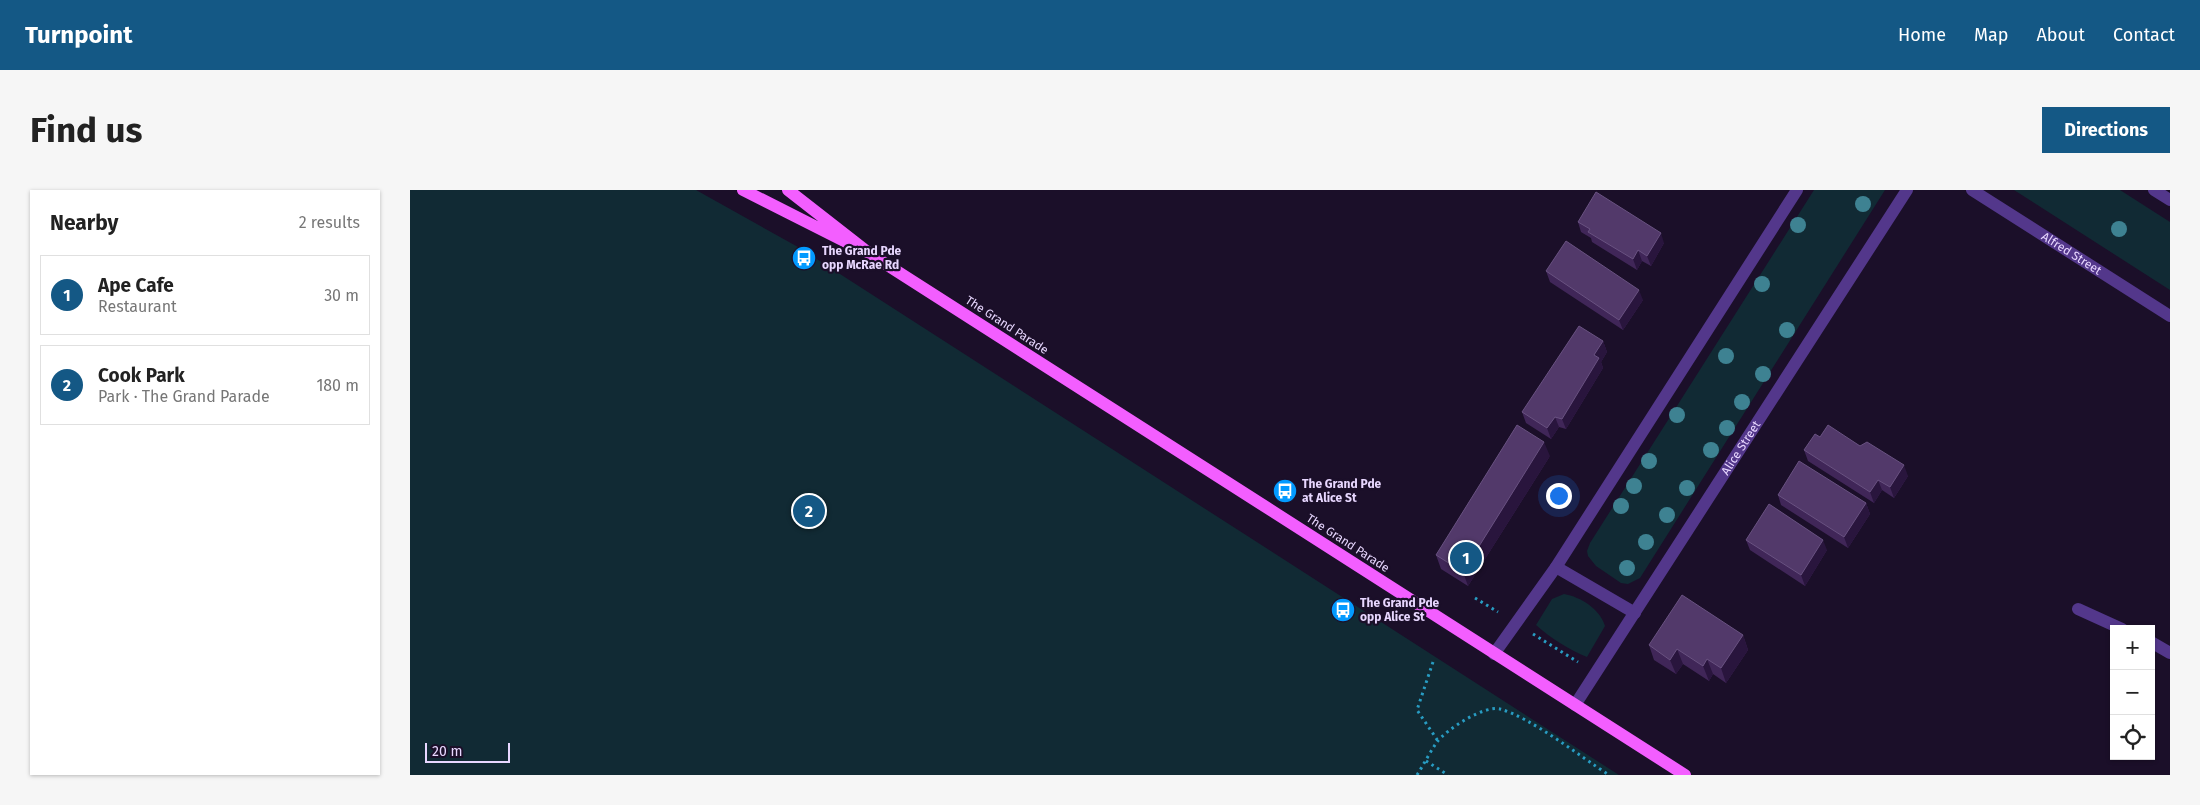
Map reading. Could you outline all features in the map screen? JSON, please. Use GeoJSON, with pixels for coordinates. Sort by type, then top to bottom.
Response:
{"type":"FeatureCollection","features":[{"type":"Feature","properties":{"kind":"main road","name":"The Grand Parade"},"geometry":{"type":"LineString","coordinates":[[743,190],[870,254]]}},
{"type":"Feature","properties":{"kind":"main road","name":"The Grand Parade"},"geometry":{"type":"LineString","coordinates":[[788,190],[870,254],[1685,775]]}},
{"type":"Feature","properties":{"kind":"street"},"geometry":{"type":"LineString","coordinates":[[1494,654],[1556,567],[1797,190]]}},
{"type":"Feature","properties":{"kind":"street","name":"Alice Street"},"geometry":{"type":"LineString","coordinates":[[1575,705],[1906,190]]}},
{"type":"Feature","properties":{"kind":"street","name":"Alfred Street"},"geometry":{"type":"LineString","coordinates":[[1972,190],[2170,316]]}},
{"type":"Feature","properties":{"kind":"street"},"geometry":{"type":"LineString","coordinates":[[2154,190],[2170,200]]}},
{"type":"Feature","properties":{"kind":"street"},"geometry":{"type":"LineString","coordinates":[[1556,567],[1635,613]]}},
{"type":"Feature","properties":{"kind":"street"},"geometry":{"type":"LineString","coordinates":[[2078,609],[2113,625]]}},
{"type":"Feature","properties":{"kind":"street"},"geometry":{"type":"LineString","coordinates":[[2155,644],[2170,653]]}},
{"type":"Feature","properties":{"kind":"path"},"geometry":{"type":"LineString","coordinates":[[1475,598],[1516,623]]}},
{"type":"Feature","properties":{"kind":"path"},"geometry":{"type":"LineString","coordinates":[[1534,634],[1582,665]]}},
{"type":"Feature","properties":{"kind":"path"},"geometry":{"type":"LineString","coordinates":[[1433,662],[1417,710],[1438,741]]}},
{"type":"Feature","properties":{"kind":"path"},"geometry":{"type":"LineString","coordinates":[[1417,775],[1438,741],[1458,724],[1482,712],[1499,708],[1528,722],[1609,775]]}},
{"type":"Feature","properties":{"kind":"path"},"geometry":{"type":"LineString","coordinates":[[1426,761],[1448,775]]}},
{"type":"Feature","properties":{"kind":"shaded area"},"geometry":{"type":"Polygon","coordinates":[[[410,190],[696,190],[798,247],[1619,775],[410,775],[410,190]]]}},
{"type":"Feature","properties":{"kind":"shaded area"},"geometry":{"type":"Polygon","coordinates":[[[1814,190],[1885,190],[1640,578],[1628,584],[1621,583],[1596,566],[1588,556],[1587,551],[1590,543],[1814,190]]]}},
{"type":"Feature","properties":{"kind":"shaded area"},"geometry":{"type":"Polygon","coordinates":[[[2014,190],[2120,190],[2170,222],[2170,290],[2014,190]]]}},
{"type":"Feature","properties":{"kind":"shaded area"},"geometry":{"type":"Polygon","coordinates":[[[1564,594],[1577,598],[1589,605],[1599,614],[1605,626],[1587,657],[1560,643],[1536,625],[1552,599],[1564,594]]]}},
{"type":"Feature","properties":{"kind":"building"},"geometry":{"type":"Polygon","coordinates":[[[1596,192],[1661,233],[1647,256],[1638,250],[1633,259],[1588,232],[1590,229],[1578,222],[1596,192]]]}},
{"type":"Feature","properties":{"kind":"building"},"geometry":{"type":"Polygon","coordinates":[[[1566,241],[1639,290],[1619,320],[1546,271],[1566,241]]]}},
{"type":"Feature","properties":{"kind":"building"},"geometry":{"type":"Polygon","coordinates":[[[1579,326],[1603,341],[1594,355],[1599,358],[1562,419],[1555,417],[1547,428],[1522,412],[1579,326]]]}},
{"type":"Feature","properties":{"kind":"building"},"geometry":{"type":"Polygon","coordinates":[[[1517,425],[1544,442],[1463,572],[1436,555],[1517,425]]]}},
{"type":"Feature","properties":{"kind":"building"},"geometry":{"type":"Polygon","coordinates":[[[1828,425],[1860,446],[1867,442],[1904,465],[1890,487],[1878,480],[1870,492],[1804,450],[1815,434],[1820,437],[1828,425]]]}},
{"type":"Feature","properties":{"kind":"building"},"geometry":{"type":"Polygon","coordinates":[[[1799,461],[1866,503],[1844,537],[1778,495],[1799,461]]]}},
{"type":"Feature","properties":{"kind":"building"},"geometry":{"type":"Polygon","coordinates":[[[1769,504],[1823,540],[1801,575],[1746,540],[1769,504]]]}},
{"type":"Feature","properties":{"kind":"building"},"geometry":{"type":"Polygon","coordinates":[[[1682,595],[1743,635],[1721,668],[1707,659],[1703,666],[1677,649],[1670,660],[1649,645],[1682,595]]]}},
{"type":"Feature","properties":{"kind":"place","name":"The Grand Pde opp McRae Rd"},"geometry":{"type":"Point","coordinates":[804,258]}},
{"type":"Feature","properties":{"kind":"place","name":"The Grand Pde at Alice St"},"geometry":{"type":"Point","coordinates":[1285,491]}},
{"type":"Feature","properties":{"kind":"place","name":"Cook Park"},"geometry":{"type":"Point","coordinates":[809,511]}},
{"type":"Feature","properties":{"kind":"place","name":"Ape Cafe"},"geometry":{"type":"Point","coordinates":[1466,558]}},
{"type":"Feature","properties":{"kind":"place","name":"The Grand Pde opp Alice St"},"geometry":{"type":"Point","coordinates":[1343,610]}}]}
